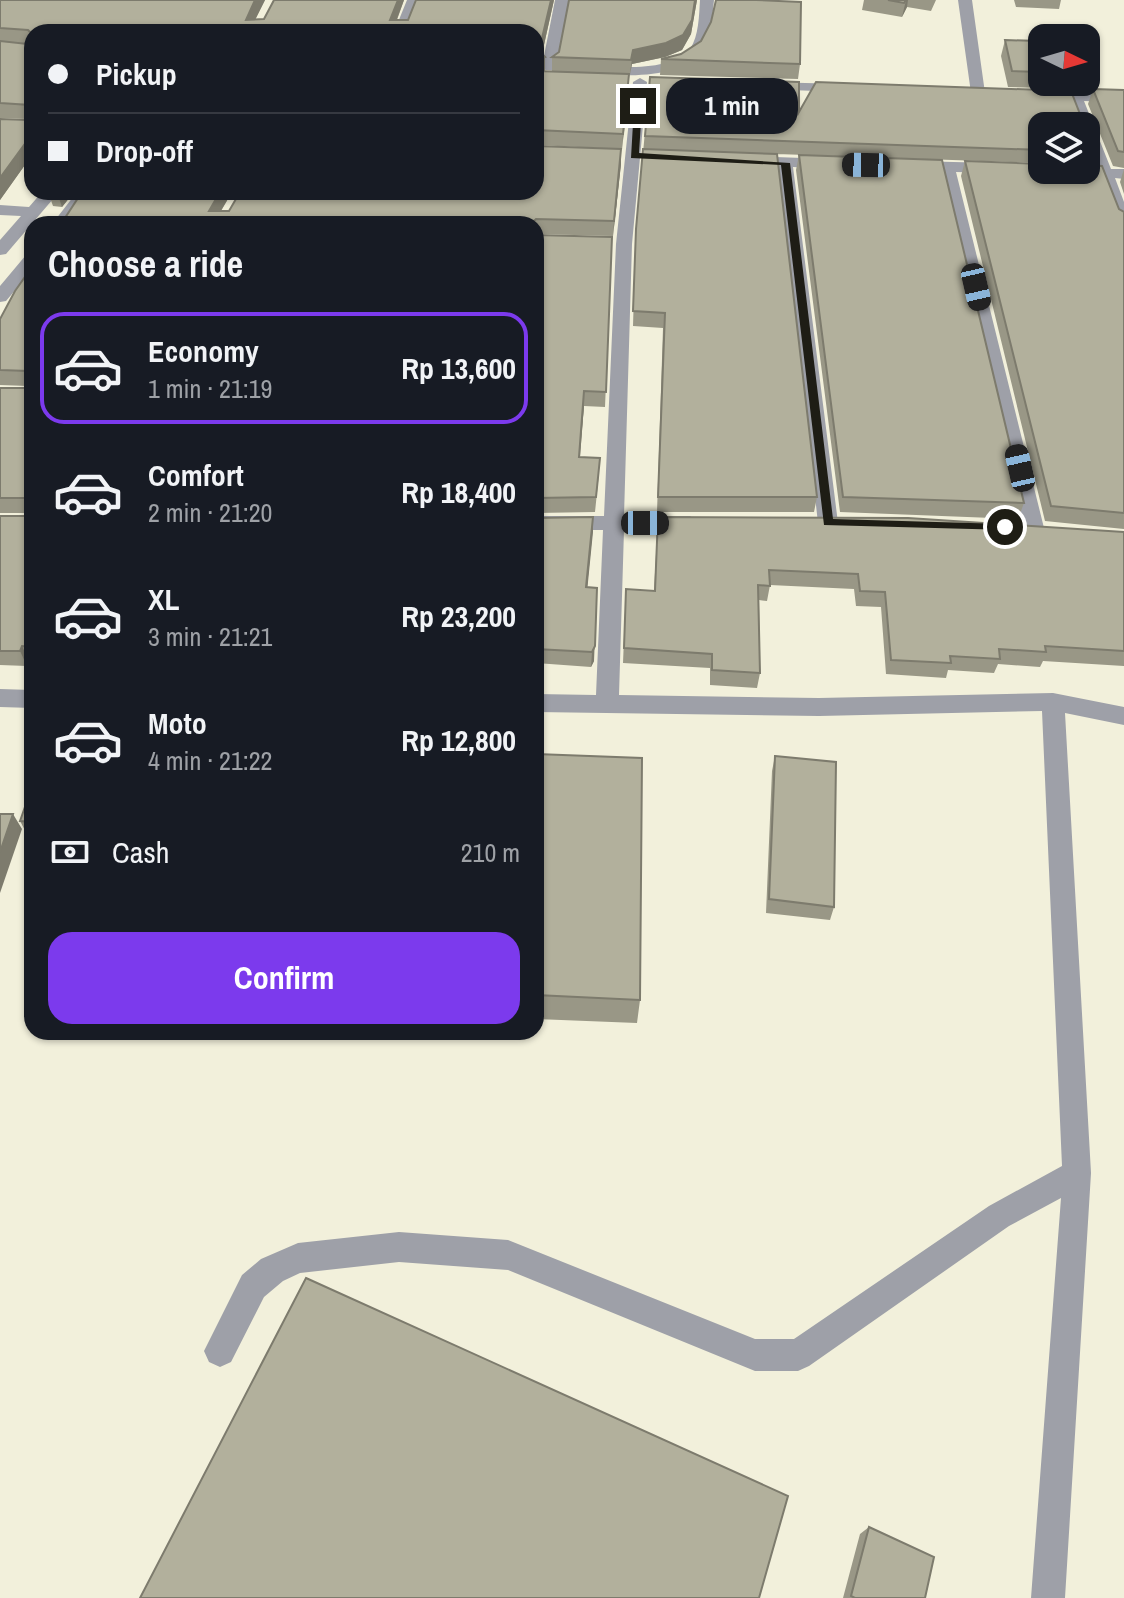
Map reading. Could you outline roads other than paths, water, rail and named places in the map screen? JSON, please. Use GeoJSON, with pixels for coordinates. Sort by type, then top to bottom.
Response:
{"type":"FeatureCollection","features":[{"type":"Feature","properties":{"kind":"street"},"geometry":{"type":"LineString","coordinates":[[404,24],[414,0]]}},
{"type":"Feature","properties":{"kind":"street"},"geometry":{"type":"LineString","coordinates":[[544,59],[562,0]]}},
{"type":"Feature","properties":{"kind":"street"},"geometry":{"type":"LineString","coordinates":[[544,66],[641,70],[675,65],[692,56],[700,43],[707,0]]}},
{"type":"Feature","properties":{"kind":"street"},"geometry":{"type":"LineString","coordinates":[[965,0],[977,93]]}},
{"type":"Feature","properties":{"kind":"street"},"geometry":{"type":"LineString","coordinates":[[544,78],[671,83]]}},
{"type":"Feature","properties":{"kind":"street"},"geometry":{"type":"LineString","coordinates":[[607,703],[614,523],[617,244],[635,156],[640,82]]}},
{"type":"Feature","properties":{"kind":"street"},"geometry":{"type":"LineString","coordinates":[[747,85],[855,89]]}},
{"type":"Feature","properties":{"kind":"street"},"geometry":{"type":"LineString","coordinates":[[1019,94],[1028,94]]}},
{"type":"Feature","properties":{"kind":"street"},"geometry":{"type":"LineString","coordinates":[[1124,98],[1075,96],[1124,223]]}},
{"type":"Feature","properties":{"kind":"street"},"geometry":{"type":"LineString","coordinates":[[725,160],[844,164]]}},
{"type":"Feature","properties":{"kind":"street"},"geometry":{"type":"LineString","coordinates":[[785,163],[828,523]]}},
{"type":"Feature","properties":{"kind":"street"},"geometry":{"type":"LineString","coordinates":[[903,165],[1011,169]]}},
{"type":"Feature","properties":{"kind":"street"},"geometry":{"type":"LineString","coordinates":[[947,166],[1034,528]]}},
{"type":"Feature","properties":{"kind":"street"},"geometry":{"type":"LineString","coordinates":[[1100,173],[1124,174]]}},
{"type":"Feature","properties":{"kind":"street"},"geometry":{"type":"LineString","coordinates":[[30,216],[44,200]]}},
{"type":"Feature","properties":{"kind":"street"},"geometry":{"type":"LineString","coordinates":[[66,216],[79,200]]}},
{"type":"Feature","properties":{"kind":"street"},"geometry":{"type":"LineString","coordinates":[[0,210],[33,212]]}},
{"type":"Feature","properties":{"kind":"street"},"geometry":{"type":"LineString","coordinates":[[0,250],[24,222]]}},
{"type":"Feature","properties":{"kind":"street"},"geometry":{"type":"LineString","coordinates":[[0,297],[24,269]]}},
{"type":"Feature","properties":{"kind":"street"},"geometry":{"type":"LineString","coordinates":[[13,283],[24,284]]}},
{"type":"Feature","properties":{"kind":"street"},"geometry":{"type":"LineString","coordinates":[[544,523],[706,523]]}},
{"type":"Feature","properties":{"kind":"street"},"geometry":{"type":"LineString","coordinates":[[0,698],[24,699]]}},
{"type":"Feature","properties":{"kind":"street"},"geometry":{"type":"LineString","coordinates":[[1048,1598],[1077,1173],[1053,702]]}},
{"type":"Feature","properties":{"kind":"street"},"geometry":{"type":"LineString","coordinates":[[544,703],[819,707],[1053,702],[1124,716]]}},
{"type":"Feature","properties":{"kind":"street"},"geometry":{"type":"LineString","coordinates":[[220,1351],[253,1286],[272,1270],[298,1258],[399,1247],[508,1255],[755,1355],[798,1355],[999,1216],[1077,1173]]}}]}
